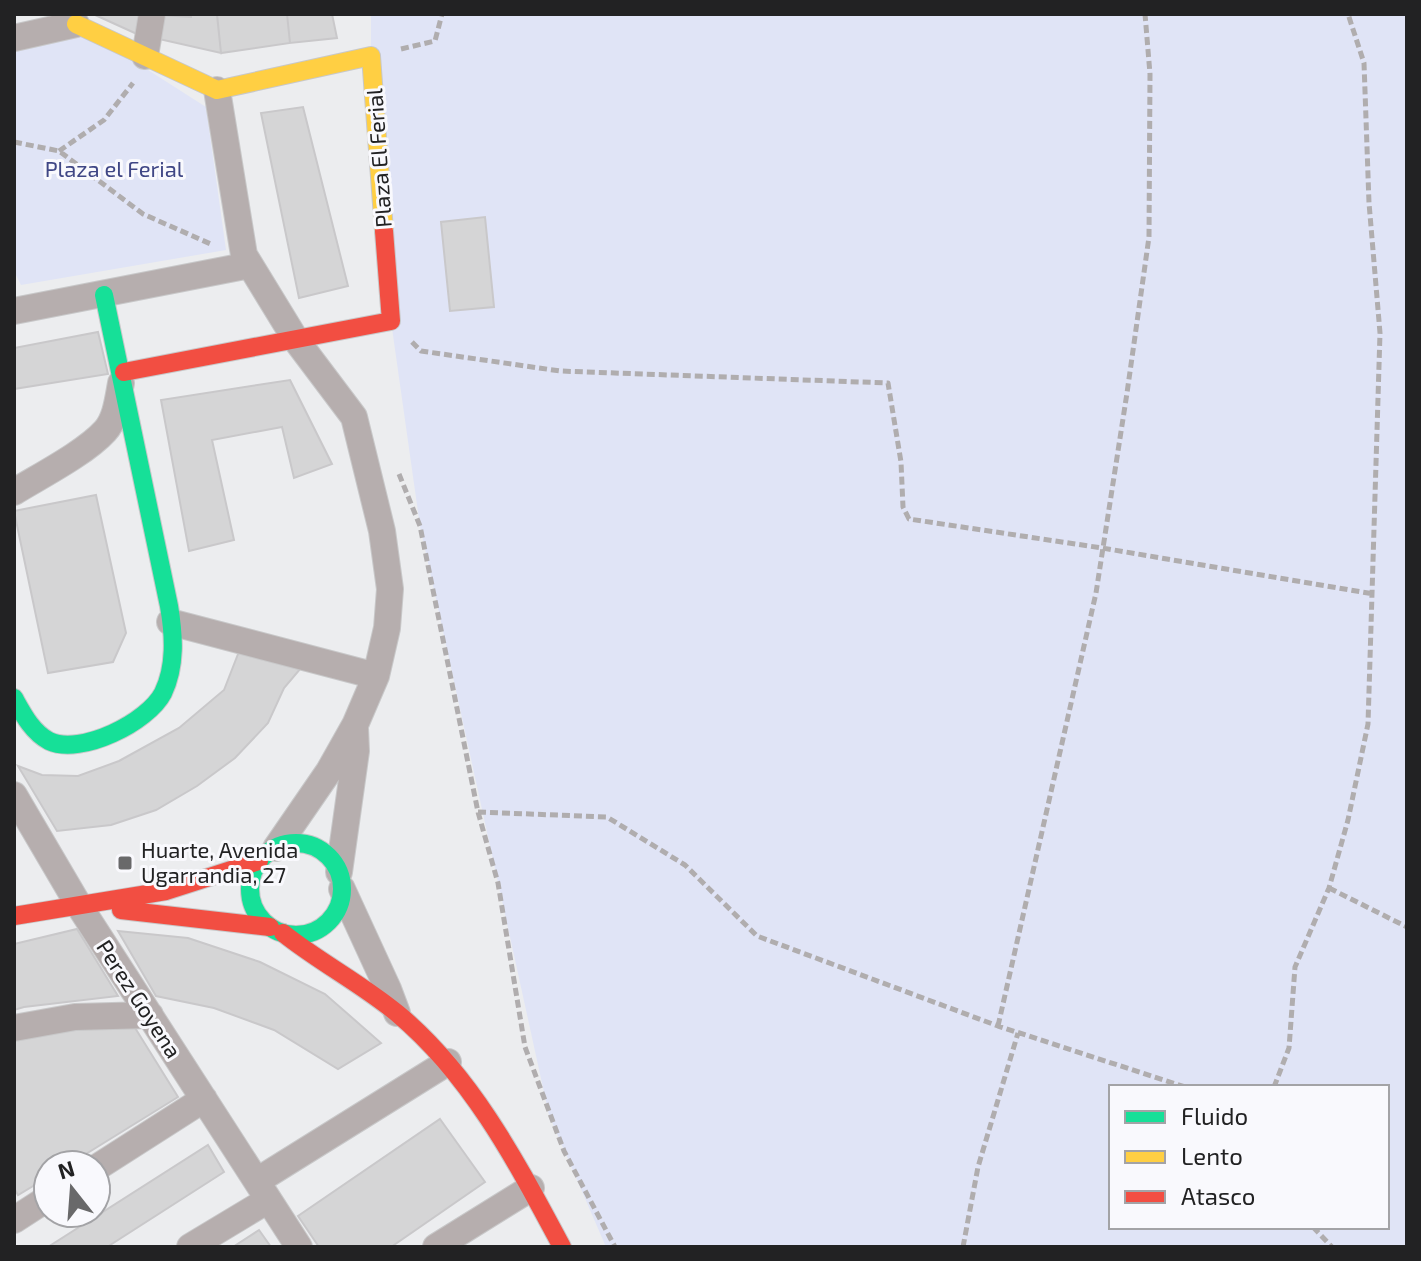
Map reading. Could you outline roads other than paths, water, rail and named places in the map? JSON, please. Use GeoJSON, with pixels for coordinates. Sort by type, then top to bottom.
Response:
{"type":"FeatureCollection","features":[{"type":"Feature","properties":{"kind":"street"},"geometry":{"type":"LineString","coordinates":[[145,56],[152,14]]}},
{"type":"Feature","properties":{"kind":"street"},"geometry":{"type":"LineString","coordinates":[[14,38],[76,24],[217,90],[244,255],[296,340],[354,417],[382,531],[390,589],[387,628],[376,676],[355,725],[310,801],[268,854],[250,884],[254,909],[304,951],[397,1013],[448,1062],[494,1123],[562,1247]]}},
{"type":"Feature","properties":{"kind":"street","name":"Plaza El Ferial"},"geometry":{"type":"LineString","coordinates":[[217,90],[371,56],[391,321],[296,340]]}},
{"type":"Feature","properties":{"kind":"street"},"geometry":{"type":"LineString","coordinates":[[14,311],[250,265]]}},
{"type":"Feature","properties":{"kind":"street"},"geometry":{"type":"LineString","coordinates":[[14,698],[30,725],[42,737],[57,744],[81,743],[133,722],[155,705],[172,666],[170,622],[124,372],[104,295]]}},
{"type":"Feature","properties":{"kind":"street"},"geometry":{"type":"LineString","coordinates":[[124,372],[296,340]]}},
{"type":"Feature","properties":{"kind":"street"},"geometry":{"type":"LineString","coordinates":[[14,492],[106,431],[114,415],[124,372]]}},
{"type":"Feature","properties":{"kind":"street"},"geometry":{"type":"LineString","coordinates":[[170,622],[376,676]]}},
{"type":"Feature","properties":{"kind":"street"},"geometry":{"type":"LineString","coordinates":[[78,904],[297,935],[323,926],[340,903],[356,751],[355,725]]}},
{"type":"Feature","properties":{"kind":"street","name":"Perez Goyena"},"geometry":{"type":"LineString","coordinates":[[14,795],[78,904],[299,1247]]}},
{"type":"Feature","properties":{"kind":"street"},"geometry":{"type":"LineString","coordinates":[[14,916],[166,891],[290,844],[305,844],[331,859],[397,1013]]}},
{"type":"Feature","properties":{"kind":"street"},"geometry":{"type":"LineString","coordinates":[[14,1028],[75,1017],[150,1015]]}},
{"type":"Feature","properties":{"kind":"street"},"geometry":{"type":"LineString","coordinates":[[190,1247],[261,1191],[448,1062]]}},
{"type":"Feature","properties":{"kind":"street"},"geometry":{"type":"LineString","coordinates":[[112,1158],[204,1099]]}},
{"type":"Feature","properties":{"kind":"street"},"geometry":{"type":"LineString","coordinates":[[436,1247],[531,1188]]}},
{"type":"Feature","properties":{"kind":"street"},"geometry":{"type":"LineString","coordinates":[[14,1220],[32,1208]]}},
{"type":"Feature","properties":{"kind":"place","name":"Huarte, Avenida Ugarrandia, 27"},"geometry":{"type":"Point","coordinates":[125,863]}},
{"type":"Feature","properties":{"kind":"park label","name":"Plaza el Ferial"},"geometry":{"type":"Point","coordinates":[114,169]}}]}
